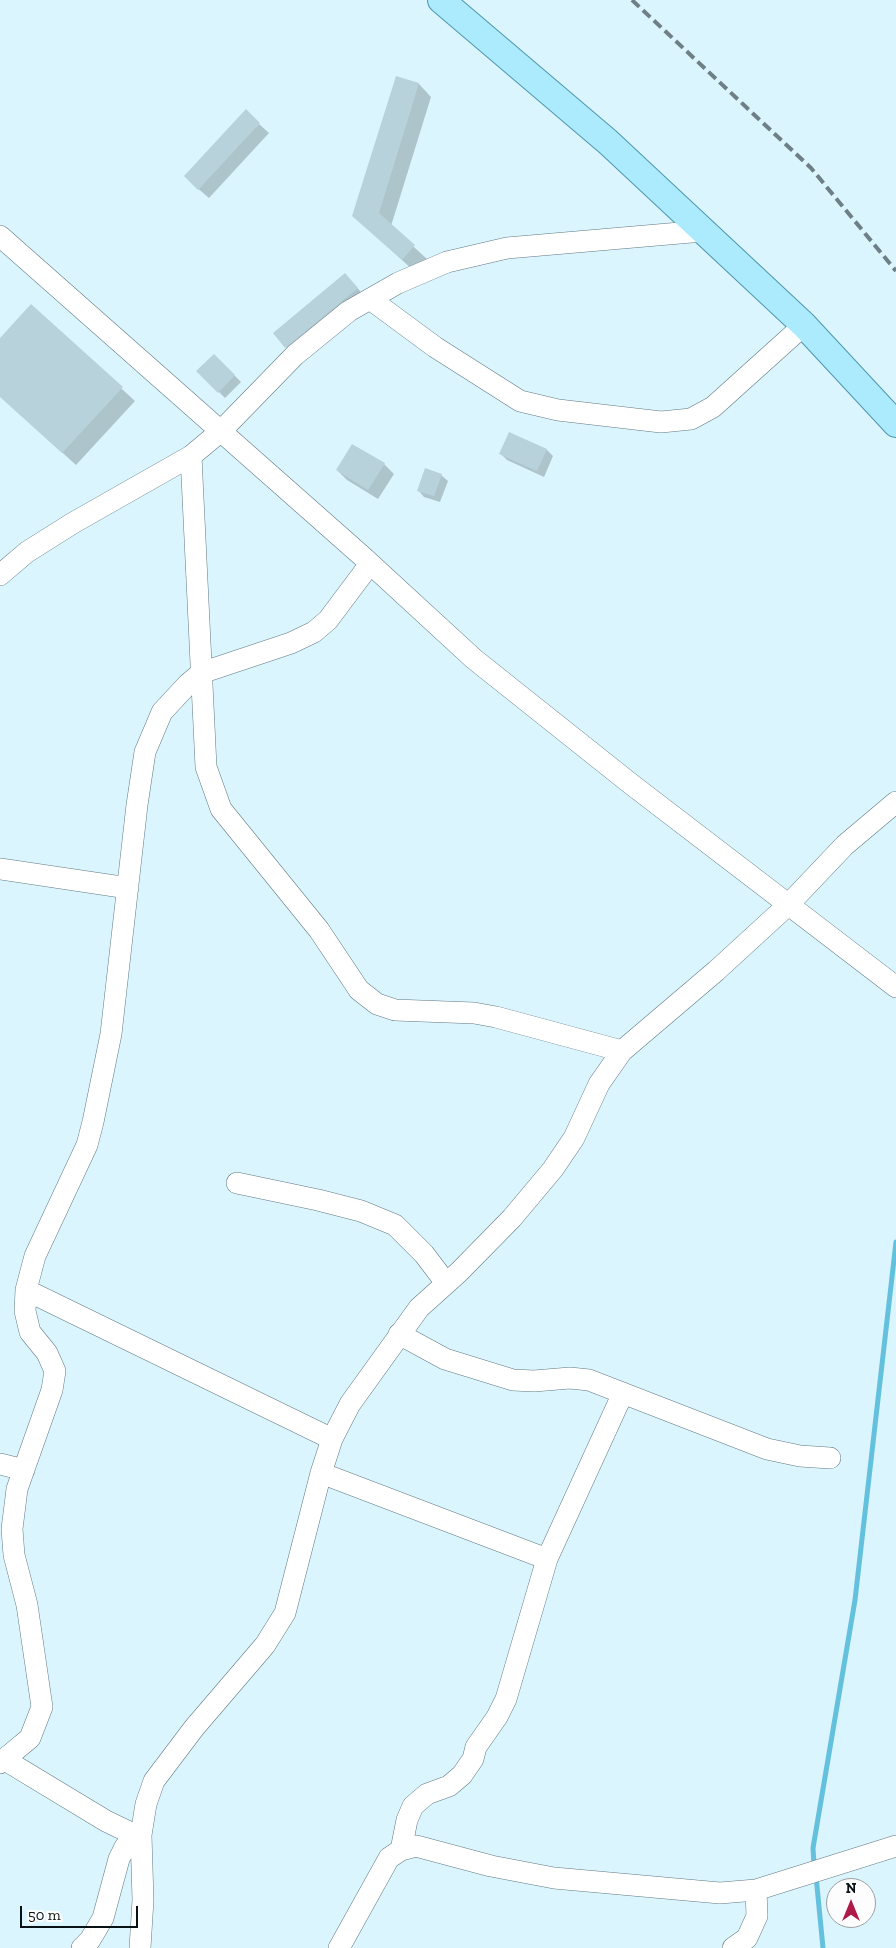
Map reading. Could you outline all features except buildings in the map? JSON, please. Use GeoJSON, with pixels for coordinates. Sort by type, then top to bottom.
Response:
{"type":"FeatureCollection","features":[{"type":"Feature","properties":{"kind":"main road"},"geometry":{"type":"LineString","coordinates":[[442,0],[608,142],[804,325],[896,424]]}},
{"type":"Feature","properties":{"kind":"street"},"geometry":{"type":"LineString","coordinates":[[0,575],[27,552],[73,523],[191,456],[221,432],[295,356],[349,311],[398,283],[447,262],[507,248],[703,231]]}},
{"type":"Feature","properties":{"kind":"street"},"geometry":{"type":"LineString","coordinates":[[0,236],[370,564],[474,659],[631,784],[896,987]]}},
{"type":"Feature","properties":{"kind":"street"},"geometry":{"type":"LineString","coordinates":[[370,299],[435,347],[520,401],[558,410],[661,422],[691,419],[712,407],[804,325]]}},
{"type":"Feature","properties":{"kind":"street"},"geometry":{"type":"LineString","coordinates":[[191,456],[206,767],[221,809],[319,930],[359,990],[377,1004],[395,1010],[474,1013],[496,1017],[622,1051]]}},
{"type":"Feature","properties":{"kind":"street"},"geometry":{"type":"LineString","coordinates":[[139,1835],[106,1821],[2,1762],[30,1738],[42,1707],[27,1605],[14,1555],[12,1529],[17,1489],[52,1390],[55,1370],[47,1353],[30,1332],[25,1311],[26,1290],[35,1256],[87,1145],[111,1034],[145,752],[162,712],[201,673],[291,643],[314,632],[328,620],[370,564]]}},
{"type":"Feature","properties":{"kind":"street"},"geometry":{"type":"LineString","coordinates":[[140,1948],[143,1900],[139,1835],[146,1804],[154,1781],[194,1728],[265,1645],[285,1613],[321,1472],[332,1439],[350,1404],[419,1308],[512,1218],[553,1169],[574,1138],[599,1084],[622,1051],[716,971],[788,905],[845,845],[896,802]]}},
{"type":"Feature","properties":{"kind":"street"},"geometry":{"type":"LineString","coordinates":[[0,869],[128,888]]}},
{"type":"Feature","properties":{"kind":"street"},"geometry":{"type":"LineString","coordinates":[[237,1183],[335,1204],[361,1211],[395,1225],[424,1254],[446,1283]]}},
{"type":"Feature","properties":{"kind":"street"},"geometry":{"type":"LineString","coordinates":[[26,1290],[332,1439]]}},
{"type":"Feature","properties":{"kind":"street"},"geometry":{"type":"LineString","coordinates":[[399,1334],[445,1359],[513,1380],[534,1381],[570,1378],[589,1380],[766,1449],[800,1456],[830,1458]]}},
{"type":"Feature","properties":{"kind":"street"},"geometry":{"type":"LineString","coordinates":[[401,1850],[407,1820],[413,1806],[427,1794],[448,1786],[462,1775],[473,1758],[476,1747],[497,1716],[514,1675],[547,1559],[623,1393]]}},
{"type":"Feature","properties":{"kind":"street"},"geometry":{"type":"LineString","coordinates":[[0,1464],[24,1470]]}},
{"type":"Feature","properties":{"kind":"street"},"geometry":{"type":"LineString","coordinates":[[321,1472],[547,1559]]}},
{"type":"Feature","properties":{"kind":"street"},"geometry":{"type":"LineString","coordinates":[[106,1821],[120,1859]]}},
{"type":"Feature","properties":{"kind":"street"},"geometry":{"type":"LineString","coordinates":[[82,1948],[90,1940],[103,1918],[125,1847],[139,1835]]}},
{"type":"Feature","properties":{"kind":"street"},"geometry":{"type":"LineString","coordinates":[[339,1948],[389,1858],[401,1850],[416,1846],[491,1866],[554,1878],[704,1892],[756,1890],[896,1846]]}},
{"type":"Feature","properties":{"kind":"street"},"geometry":{"type":"LineString","coordinates":[[733,1948],[747,1938],[757,1916],[756,1890]]}},
{"type":"Feature","properties":{"kind":"waterway"},"geometry":{"type":"LineString","coordinates":[[814,1865],[813,1848],[855,1600],[896,1242]]}},
{"type":"Feature","properties":{"kind":"waterway"},"geometry":{"type":"LineString","coordinates":[[816,1876],[823,1948]]}},
{"type":"Feature","properties":{"kind":"railway"},"geometry":{"type":"LineString","coordinates":[[632,0],[811,168],[896,271]]}}]}
